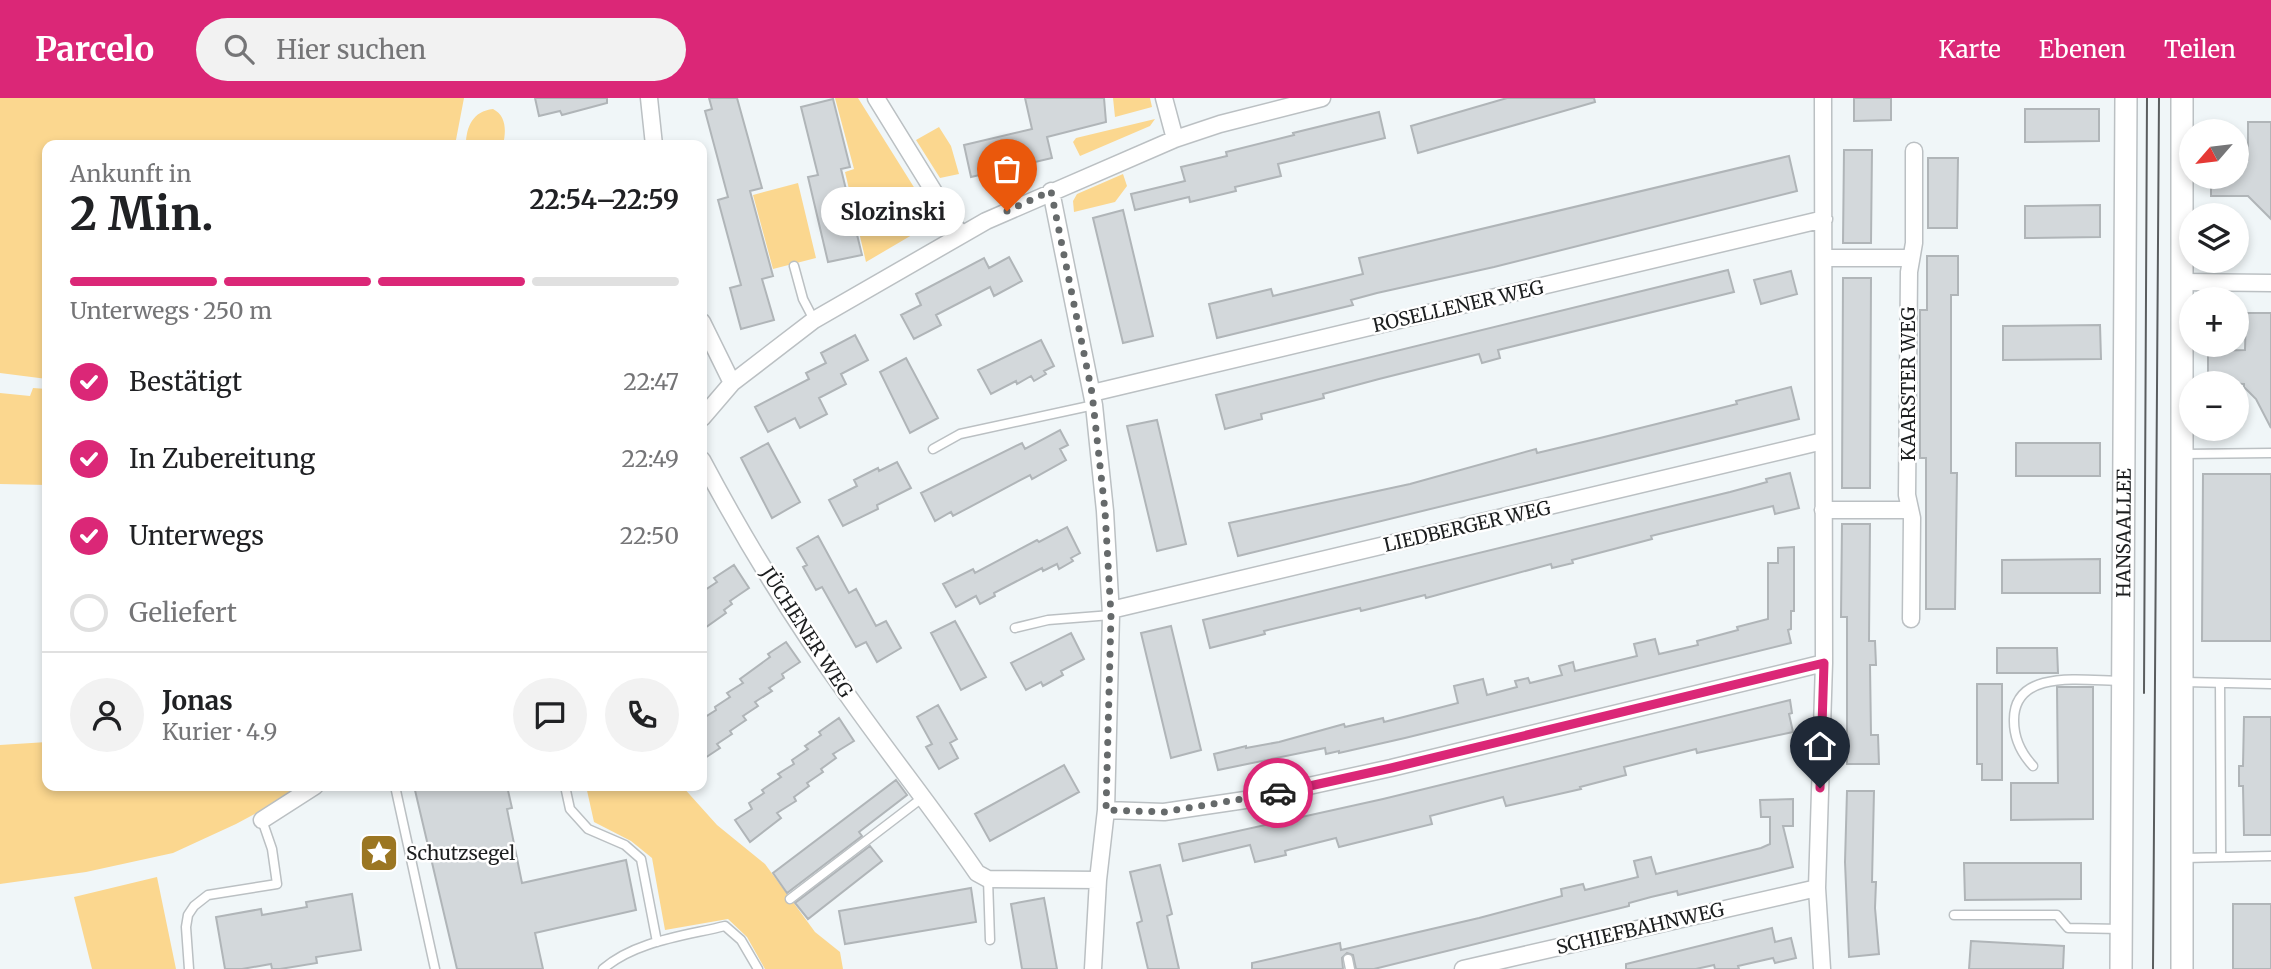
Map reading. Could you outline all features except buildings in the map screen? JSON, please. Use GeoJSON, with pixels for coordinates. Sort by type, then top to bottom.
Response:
{"type":"FeatureCollection","features":[{"type":"Feature","properties":{"kind":"street"},"geometry":{"type":"LineString","coordinates":[[649,98],[653,140]]}},
{"type":"Feature","properties":{"kind":"street"},"geometry":{"type":"LineString","coordinates":[[876,98],[960,234]]}},
{"type":"Feature","properties":{"kind":"street"},"geometry":{"type":"LineString","coordinates":[[1164,98],[1175,139]]}},
{"type":"Feature","properties":{"kind":"street"},"geometry":{"type":"LineString","coordinates":[[707,412],[732,383],[814,320],[960,234],[1051,191],[1175,139],[1220,124],[1322,98]]}},
{"type":"Feature","properties":{"kind":"street"},"geometry":{"type":"LineString","coordinates":[[1822,969],[1817,888],[1824,663],[1824,98]]}},
{"type":"Feature","properties":{"kind":"street","name":"HANSAALLEE"},"geometry":{"type":"LineString","coordinates":[[2121,969],[2126,98]]}},
{"type":"Feature","properties":{"kind":"street"},"geometry":{"type":"LineString","coordinates":[[2182,98],[2182,969]]}},
{"type":"Feature","properties":{"kind":"street","name":"KAARSTER WEG"},"geometry":{"type":"LineString","coordinates":[[1911,619],[1910,510],[1907,495],[1909,272],[1914,243],[1914,151]]}},
{"type":"Feature","properties":{"kind":"street"},"geometry":{"type":"LineString","coordinates":[[1051,191],[1093,399],[1105,511],[1111,612],[1106,810],[1098,880],[1093,969]]}},
{"type":"Feature","properties":{"kind":"street","name":"ROSELLENER WEG"},"geometry":{"type":"LineString","coordinates":[[1093,399],[1824,219]]}},
{"type":"Feature","properties":{"kind":"street"},"geometry":{"type":"LineString","coordinates":[[1824,258],[1911,258]]}},
{"type":"Feature","properties":{"kind":"street"},"geometry":{"type":"LineString","coordinates":[[2181,282],[2271,283]]}},
{"type":"Feature","properties":{"kind":"street"},"geometry":{"type":"LineString","coordinates":[[707,334],[732,383]]}},
{"type":"Feature","properties":{"kind":"street","name":"LIEDBERGER WEG"},"geometry":{"type":"LineString","coordinates":[[1111,612],[1822,441]]}},
{"type":"Feature","properties":{"kind":"street","name":"JÜCHENER WEG"},"geometry":{"type":"LineString","coordinates":[[707,469],[747,540],[849,698],[977,873],[988,878]]}},
{"type":"Feature","properties":{"kind":"street"},"geometry":{"type":"LineString","coordinates":[[1823,510],[1910,510]]}},
{"type":"Feature","properties":{"kind":"street"},"geometry":{"type":"LineString","coordinates":[[1106,810],[1164,812],[1245,800],[1391,768],[1824,663]]}},
{"type":"Feature","properties":{"kind":"street"},"geometry":{"type":"LineString","coordinates":[[262,820],[307,791]]}},
{"type":"Feature","properties":{"kind":"street"},"geometry":{"type":"LineString","coordinates":[[988,878],[1098,880]]}},
{"type":"Feature","properties":{"kind":"street","name":"SCHIEFBAHNWEG"},"geometry":{"type":"LineString","coordinates":[[1463,969],[1817,888]]}},
{"type":"Feature","properties":{"kind":"lane"},"geometry":{"type":"LineString","coordinates":[[794,266],[803,299],[814,320]]}},
{"type":"Feature","properties":{"kind":"lane"},"geometry":{"type":"LineString","coordinates":[[933,449],[960,434],[1093,399]]}},
{"type":"Feature","properties":{"kind":"lane"},"geometry":{"type":"LineString","coordinates":[[2181,454],[2271,453]]}},
{"type":"Feature","properties":{"kind":"lane"},"geometry":{"type":"LineString","coordinates":[[1015,628],[1048,620],[1111,612]]}},
{"type":"Feature","properties":{"kind":"lane"},"geometry":{"type":"LineString","coordinates":[[2033,766],[2022,751],[2015,732],[2014,712],[2021,696],[2027,690],[2046,682],[2122,681]]}},
{"type":"Feature","properties":{"kind":"lane"},"geometry":{"type":"LineString","coordinates":[[2182,682],[2271,684]]}},
{"type":"Feature","properties":{"kind":"lane"},"geometry":{"type":"LineString","coordinates":[[2220,683],[2221,857]]}},
{"type":"Feature","properties":{"kind":"lane"},"geometry":{"type":"LineString","coordinates":[[396,791],[435,969]]}},
{"type":"Feature","properties":{"kind":"lane"},"geometry":{"type":"LineString","coordinates":[[566,791],[570,808],[588,828],[625,845],[641,859],[657,942]]}},
{"type":"Feature","properties":{"kind":"lane"},"geometry":{"type":"LineString","coordinates":[[790,899],[922,798]]}},
{"type":"Feature","properties":{"kind":"lane"},"geometry":{"type":"LineString","coordinates":[[189,969],[186,927],[188,915],[194,906],[208,895],[277,884],[272,849],[262,820]]}},
{"type":"Feature","properties":{"kind":"lane"},"geometry":{"type":"LineString","coordinates":[[2182,858],[2271,856]]}},
{"type":"Feature","properties":{"kind":"lane"},"geometry":{"type":"LineString","coordinates":[[988,878],[990,940]]}},
{"type":"Feature","properties":{"kind":"lane"},"geometry":{"type":"LineString","coordinates":[[1954,915],[2057,915],[2068,928],[2121,929]]}},
{"type":"Feature","properties":{"kind":"lane"},"geometry":{"type":"LineString","coordinates":[[603,969],[657,942],[725,926],[741,940],[758,969]]}},
{"type":"Feature","properties":{"kind":"lane"},"geometry":{"type":"LineString","coordinates":[[1348,959],[1350,969]]}},
{"type":"Feature","properties":{"kind":"shaded area"},"geometry":{"type":"Polygon","coordinates":[[[0,98],[464,98],[456,140],[42,140],[42,378],[0,373],[0,98]]]}},
{"type":"Feature","properties":{"kind":"shaded area"},"geometry":{"type":"Polygon","coordinates":[[[835,98],[858,98],[932,216],[929,225],[866,262],[845,172],[854,169],[835,98]]]}},
{"type":"Feature","properties":{"kind":"shaded area"},"geometry":{"type":"Polygon","coordinates":[[[1113,98],[1150,98],[1152,107],[1115,117],[1113,98]]]}},
{"type":"Feature","properties":{"kind":"shaded area"},"geometry":{"type":"Polygon","coordinates":[[[493,109],[501,116],[505,130],[504,140],[466,140],[472,121],[486,110],[493,109]]]}},
{"type":"Feature","properties":{"kind":"shaded area"},"geometry":{"type":"Polygon","coordinates":[[[1155,119],[1150,126],[1080,156],[1073,142],[1076,138],[1155,119]]]}},
{"type":"Feature","properties":{"kind":"shaded area"},"geometry":{"type":"Polygon","coordinates":[[[939,127],[951,146],[959,174],[940,178],[916,140],[939,127]]]}},
{"type":"Feature","properties":{"kind":"shaded area"},"geometry":{"type":"Polygon","coordinates":[[[1123,174],[1127,186],[1115,202],[1074,212],[1073,201],[1077,194],[1123,174]]]}},
{"type":"Feature","properties":{"kind":"shaded area"},"geometry":{"type":"Polygon","coordinates":[[[798,183],[816,258],[773,269],[753,195],[798,183]]]}},
{"type":"Feature","properties":{"kind":"shaded area"},"geometry":{"type":"Polygon","coordinates":[[[33,388],[42,389],[42,485],[0,484],[0,393],[30,396],[33,388]]]}},
{"type":"Feature","properties":{"kind":"shaded area"},"geometry":{"type":"Polygon","coordinates":[[[42,742],[42,791],[294,791],[236,824],[173,853],[86,872],[0,884],[0,745],[42,742]]]}},
{"type":"Feature","properties":{"kind":"shaded area"},"geometry":{"type":"Polygon","coordinates":[[[587,791],[686,791],[717,825],[765,864],[815,932],[840,952],[843,969],[765,969],[747,937],[728,919],[665,930],[652,858],[631,841],[594,822],[587,791]]]}},
{"type":"Feature","properties":{"kind":"shaded area"},"geometry":{"type":"Polygon","coordinates":[[[157,877],[176,969],[92,969],[74,897],[157,877]]]}},
{"type":"Feature","properties":{"kind":"tram line"},"geometry":{"type":"LineString","coordinates":[[2144,693],[2147,98]]}},
{"type":"Feature","properties":{"kind":"tram line"},"geometry":{"type":"LineString","coordinates":[[2153,969],[2159,98]]}},
{"type":"Feature","properties":{"kind":"way so far"},"geometry":{"type":"LineString","coordinates":[[1007,211],[1051,191],[1094,405],[1105,511],[1111,615],[1106,810],[1164,812],[1278,793]]}},
{"type":"Feature","properties":{"kind":"place","name":"Slozinski"},"geometry":{"type":"Point","coordinates":[1007,211]}},
{"type":"Feature","properties":{"kind":"place","name":"Schutzsegel"},"geometry":{"type":"Point","coordinates":[379,853]}},
{"type":"Feature","properties":{"kind":"route"},"geometry":{"type":"LineString","coordinates":[[1278,793],[1824,663],[1820,788]]}}]}
